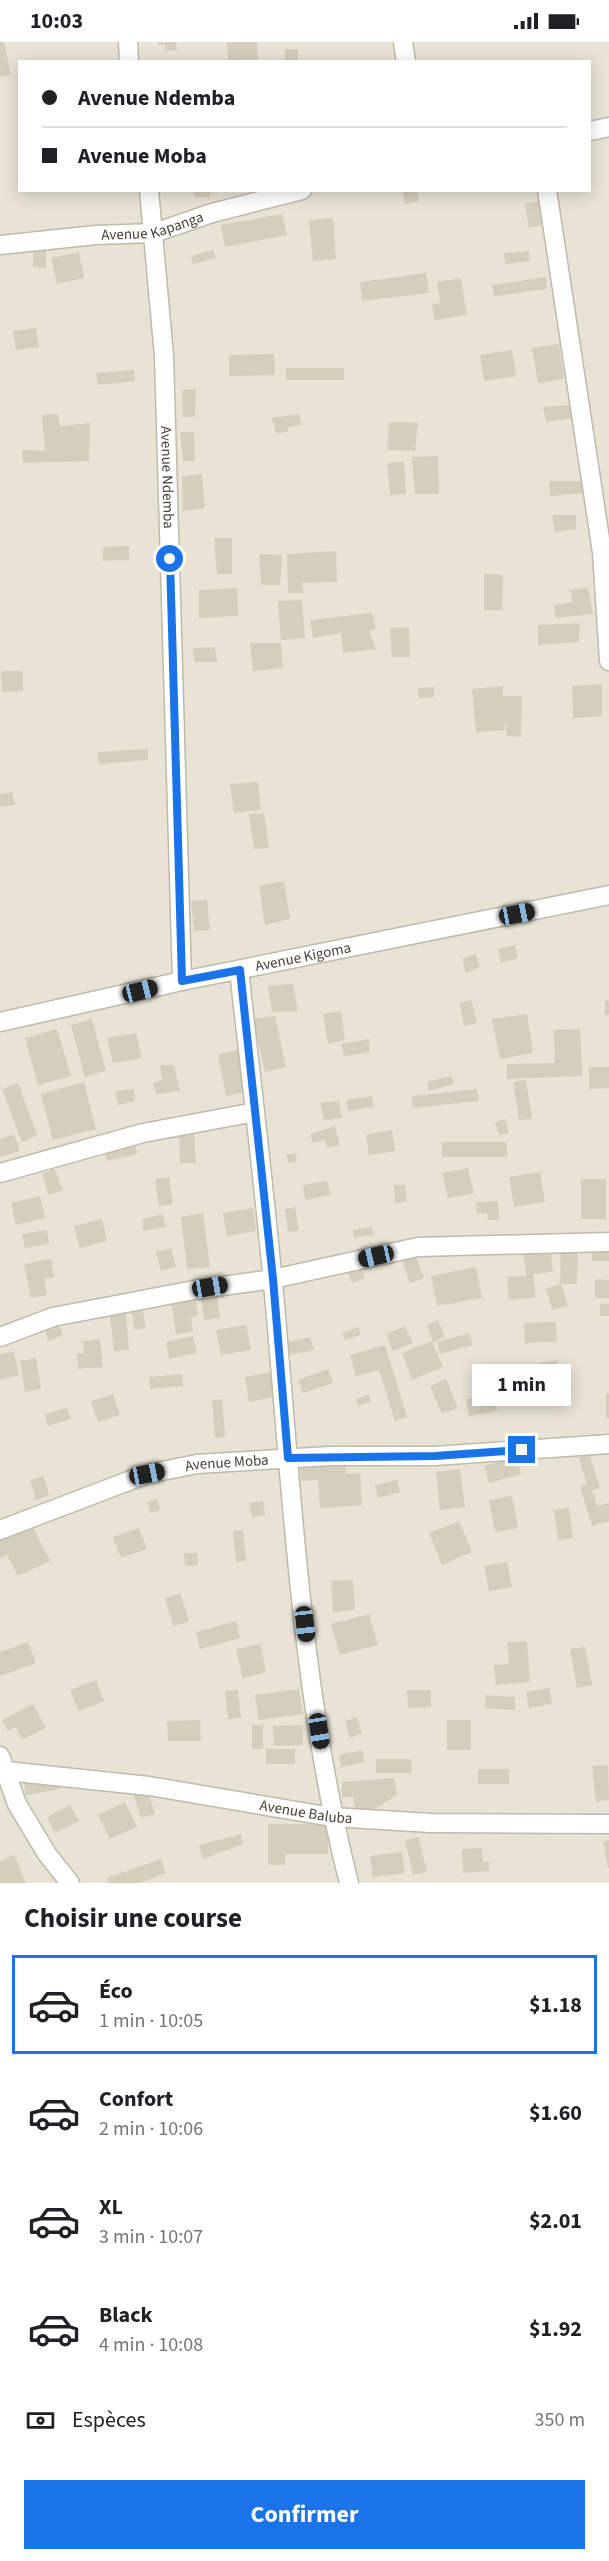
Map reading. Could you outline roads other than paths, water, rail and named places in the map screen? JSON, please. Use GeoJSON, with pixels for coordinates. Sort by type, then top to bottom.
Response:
{"type":"FeatureCollection","features":[{"type":"Feature","properties":{"kind":"street"},"geometry":{"type":"LineString","coordinates":[[128,42],[129,60]]}},
{"type":"Feature","properties":{"kind":"street"},"geometry":{"type":"LineString","coordinates":[[403,42],[406,60]]}},
{"type":"Feature","properties":{"kind":"street"},"geometry":{"type":"LineString","coordinates":[[591,131],[609,127]]}},
{"type":"Feature","properties":{"kind":"street","name":"Avenue Ndemba"},"geometry":{"type":"LineString","coordinates":[[149,192],[164,356],[182,981]]}},
{"type":"Feature","properties":{"kind":"street","name":"Avenue Kapanga"},"geometry":{"type":"LineString","coordinates":[[0,244],[96,235],[154,233],[212,213],[294,192]]}},
{"type":"Feature","properties":{"kind":"street"},"geometry":{"type":"LineString","coordinates":[[547,192],[602,552],[609,661]]}},
{"type":"Feature","properties":{"kind":"street","name":"Avenue Kigoma"},"geometry":{"type":"LineString","coordinates":[[0,1022],[182,981],[609,895]]}},
{"type":"Feature","properties":{"kind":"street"},"geometry":{"type":"LineString","coordinates":[[240,970],[273,1279],[300,1581],[332,1817],[349,1883]]}},
{"type":"Feature","properties":{"kind":"street"},"geometry":{"type":"LineString","coordinates":[[0,1173],[143,1133],[255,1112]]}},
{"type":"Feature","properties":{"kind":"street"},"geometry":{"type":"LineString","coordinates":[[0,1337],[52,1317],[194,1290],[273,1279],[418,1247],[462,1244],[609,1242]]}},
{"type":"Feature","properties":{"kind":"street","name":"Avenue Moba"},"geometry":{"type":"LineString","coordinates":[[0,1530],[147,1474],[197,1464],[288,1458],[435,1456],[609,1444]]}},
{"type":"Feature","properties":{"kind":"street"},"geometry":{"type":"LineString","coordinates":[[3,1763],[17,1804],[47,1854],[70,1883]]}},
{"type":"Feature","properties":{"kind":"street","name":"Avenue Baluba"},"geometry":{"type":"LineString","coordinates":[[3,1763],[332,1817],[430,1823],[609,1824]]}}]}
